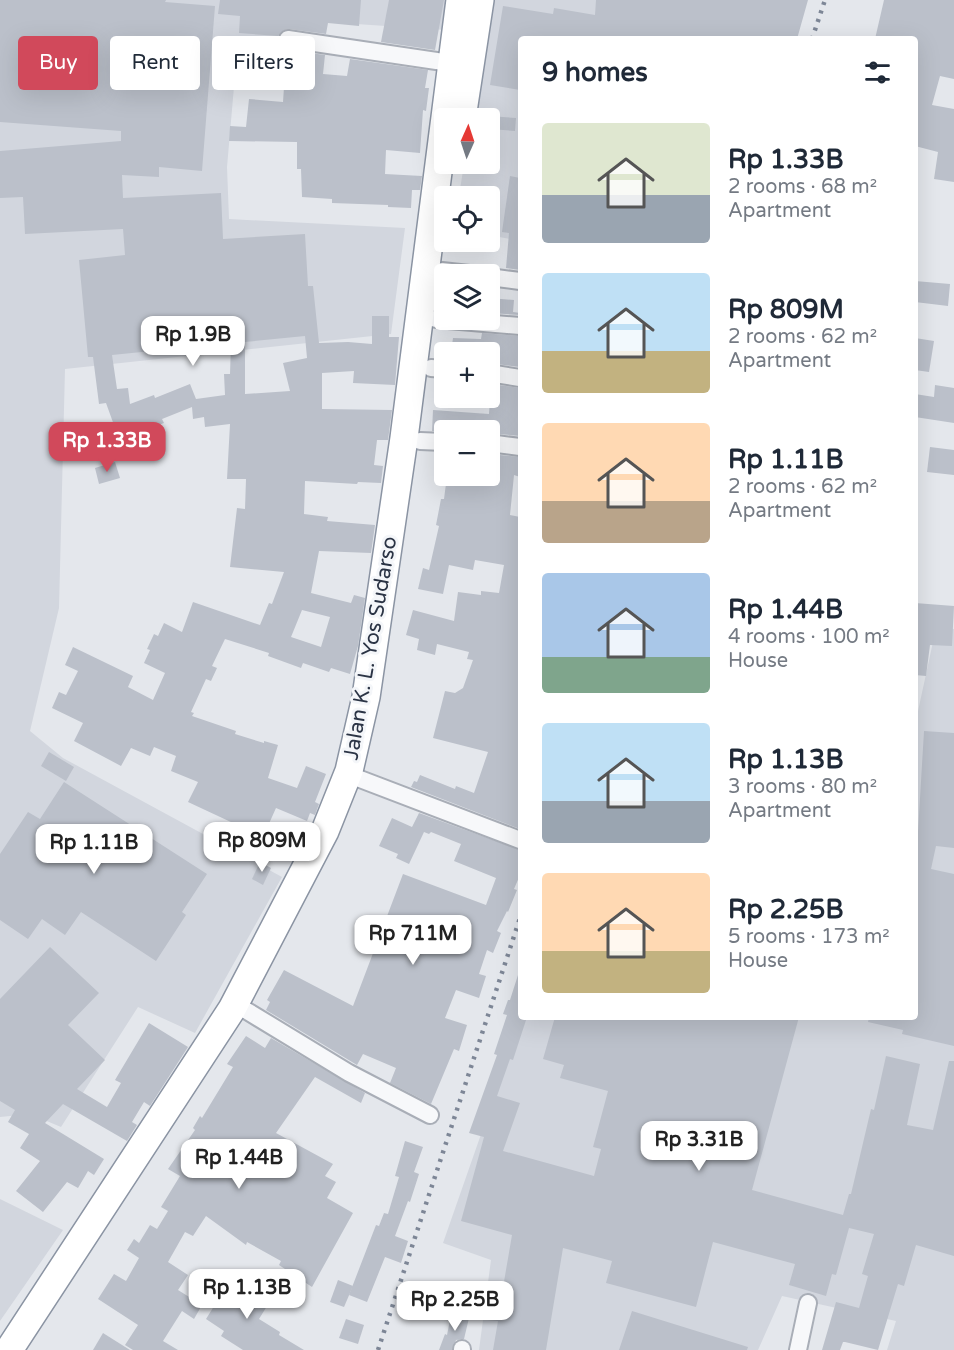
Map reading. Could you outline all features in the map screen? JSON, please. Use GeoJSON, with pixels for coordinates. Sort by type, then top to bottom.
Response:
{"type":"FeatureCollection","features":[{"type":"Feature","properties":{"kind":"highway","name":"Jalan K. L. Yos Sudarso"},"geometry":{"type":"LineString","coordinates":[[9,1350],[232,1009],[326,831],[349,771],[366,697],[404,438],[450,63],[460,0]]}},
{"type":"Feature","properties":{"kind":"highway"},"geometry":{"type":"LineString","coordinates":[[464,108],[480,0]]}},
{"type":"Feature","properties":{"kind":"highway","name":"Jalan K. L. Yos Sudarso"},"geometry":{"type":"LineString","coordinates":[[23,1350],[247,1011],[336,837],[360,779],[380,702],[432,442],[435,408]]}},
{"type":"Feature","properties":{"kind":"street"},"geometry":{"type":"LineString","coordinates":[[315,43],[450,63]]}},
{"type":"Feature","properties":{"kind":"street"},"geometry":{"type":"LineString","coordinates":[[500,278],[518,281]]}},
{"type":"Feature","properties":{"kind":"street"},"geometry":{"type":"LineString","coordinates":[[500,324],[518,326]]}},
{"type":"Feature","properties":{"kind":"street"},"geometry":{"type":"LineString","coordinates":[[500,375],[518,378]]}},
{"type":"Feature","properties":{"kind":"street"},"geometry":{"type":"LineString","coordinates":[[500,444],[518,447]]}},
{"type":"Feature","properties":{"kind":"street"},"geometry":{"type":"LineString","coordinates":[[360,779],[518,839]]}},
{"type":"Feature","properties":{"kind":"street"},"geometry":{"type":"LineString","coordinates":[[247,1011],[350,1073],[430,1115]]}},
{"type":"Feature","properties":{"kind":"street"},"geometry":{"type":"LineString","coordinates":[[798,1350],[808,1303]]}},
{"type":"Feature","properties":{"kind":"shaded area"},"geometry":{"type":"Polygon","coordinates":[[[0,0],[450,0],[446,30],[281,19],[280,36],[212,36],[212,90],[234,90],[227,167],[229,219],[405,228],[391,334],[65,369],[59,608],[30,731],[63,758],[282,877],[195,1033],[138,1007],[61,1127],[30,1114],[0,1117],[0,0]]]}},
{"type":"Feature","properties":{"kind":"shaded area"},"geometry":{"type":"Polygon","coordinates":[[[485,0],[774,0],[540,36],[518,36],[518,241],[500,237],[500,186],[461,186],[462,174],[500,174],[500,108],[470,108],[485,0]]]}},
{"type":"Feature","properties":{"kind":"shaded area"},"geometry":{"type":"Polygon","coordinates":[[[936,628],[954,629],[954,1350],[887,1350],[896,1321],[782,1296],[758,1350],[479,1350],[491,1260],[443,1243],[521,1020],[918,1020],[918,711],[936,628]]]}},
{"type":"Feature","properties":{"kind":"shaded area"},"geometry":{"type":"Polygon","coordinates":[[[0,1199],[63,1230],[0,1321],[0,1199]]]}},
{"type":"Feature","properties":{"kind":"building"},"geometry":{"type":"Polygon","coordinates":[[[0,0],[166,0],[165,2],[215,6],[202,171],[159,167],[159,177],[122,175],[123,198],[221,193],[223,239],[305,234],[308,286],[313,286],[319,343],[372,344],[372,316],[389,316],[389,337],[399,337],[395,385],[353,383],[354,371],[322,373],[322,409],[392,410],[388,440],[377,440],[374,465],[383,466],[381,483],[305,481],[304,514],[328,517],[327,521],[375,525],[371,553],[319,551],[311,593],[351,603],[354,595],[365,598],[358,646],[350,674],[331,668],[329,672],[303,663],[301,668],[268,656],[269,653],[225,639],[212,666],[217,668],[211,681],[206,679],[191,712],[194,713],[192,716],[236,731],[235,734],[278,745],[268,778],[297,788],[306,766],[326,774],[315,802],[319,804],[315,815],[310,813],[307,821],[276,808],[263,837],[188,802],[198,782],[171,771],[176,756],[154,747],[150,756],[131,748],[121,766],[74,741],[83,723],[52,708],[59,692],[66,695],[78,671],[65,665],[73,647],[133,676],[128,687],[153,700],[165,673],[144,663],[154,634],[158,636],[164,623],[182,632],[193,602],[260,625],[269,603],[272,604],[284,572],[230,567],[237,508],[245,509],[246,479],[227,479],[230,424],[205,427],[204,417],[193,419],[192,407],[162,419],[164,423],[119,439],[106,403],[99,404],[93,357],[88,357],[79,260],[125,255],[123,229],[25,234],[23,197],[0,198],[0,151],[121,141],[121,131],[0,122],[0,0]],[[305,336],[245,342],[245,394],[290,391],[283,363],[307,358],[305,336]],[[231,343],[112,355],[117,389],[128,388],[130,404],[154,395],[155,398],[190,384],[196,399],[225,395],[224,374],[230,374],[231,343]],[[302,610],[291,637],[321,647],[330,617],[302,610]]]}},
{"type":"Feature","properties":{"kind":"building"},"geometry":{"type":"Polygon","coordinates":[[[220,0],[361,0],[359,26],[328,23],[326,34],[289,29],[284,30],[278,36],[239,33],[240,16],[218,14],[220,0]]]}},
{"type":"Feature","properties":{"kind":"building"},"geometry":{"type":"Polygon","coordinates":[[[389,0],[444,0],[435,50],[381,42],[389,0]]]}},
{"type":"Feature","properties":{"kind":"building"},"geometry":{"type":"Polygon","coordinates":[[[596,0],[808,0],[798,36],[518,36],[518,90],[490,85],[503,6],[553,14],[554,8],[595,15],[596,0]]]}},
{"type":"Feature","properties":{"kind":"building"},"geometry":{"type":"Polygon","coordinates":[[[884,0],[954,0],[954,79],[940,76],[932,105],[954,109],[954,182],[934,179],[938,152],[918,147],[918,36],[876,36],[884,0]]]}},
{"type":"Feature","properties":{"kind":"building"},"geometry":{"type":"Polygon","coordinates":[[[315,54],[325,55],[323,74],[347,76],[350,59],[428,70],[425,88],[429,88],[426,111],[423,110],[420,153],[386,150],[385,174],[422,176],[420,190],[412,190],[411,208],[332,203],[332,199],[302,197],[301,169],[297,169],[297,142],[229,141],[230,126],[246,127],[249,99],[283,102],[284,90],[315,90],[315,54]]]}},
{"type":"Feature","properties":{"kind":"building"},"geometry":{"type":"Polygon","coordinates":[[[500,117],[516,118],[515,131],[500,130],[500,117]]]}},
{"type":"Feature","properties":{"kind":"building"},"geometry":{"type":"Polygon","coordinates":[[[510,176],[518,178],[518,270],[506,268],[509,233],[502,232],[510,176]]]}},
{"type":"Feature","properties":{"kind":"building"},"geometry":{"type":"Polygon","coordinates":[[[918,281],[950,284],[948,306],[918,302],[918,281]]]}},
{"type":"Feature","properties":{"kind":"building"},"geometry":{"type":"Polygon","coordinates":[[[500,299],[514,300],[513,312],[518,313],[518,315],[500,314],[500,299]]]}},
{"type":"Feature","properties":{"kind":"building"},"geometry":{"type":"Polygon","coordinates":[[[482,333],[518,336],[518,367],[500,364],[500,342],[452,342],[453,338],[481,339],[482,333]]]}},
{"type":"Feature","properties":{"kind":"building"},"geometry":{"type":"Polygon","coordinates":[[[918,338],[934,341],[929,372],[918,370],[918,338]]]}},
{"type":"Feature","properties":{"kind":"building"},"geometry":{"type":"Polygon","coordinates":[[[500,385],[518,388],[518,436],[500,434],[500,420],[434,420],[434,431],[432,431],[433,410],[489,414],[489,408],[500,408],[500,385]]]}},
{"type":"Feature","properties":{"kind":"building"},"geometry":{"type":"Polygon","coordinates":[[[935,385],[954,388],[954,423],[918,417],[918,394],[934,397],[935,385]]]}},
{"type":"Feature","properties":{"kind":"building"},"geometry":{"type":"Polygon","coordinates":[[[930,447],[954,450],[954,475],[927,472],[930,447]]]}},
{"type":"Feature","properties":{"kind":"building"},"geometry":{"type":"Polygon","coordinates":[[[500,455],[518,457],[518,476],[514,475],[510,515],[518,517],[518,828],[411,787],[420,775],[455,789],[456,786],[474,793],[488,752],[433,738],[445,691],[455,693],[463,688],[473,660],[467,659],[469,652],[437,644],[435,655],[417,650],[419,639],[406,635],[413,610],[454,621],[458,592],[481,595],[481,591],[499,593],[504,565],[475,560],[473,570],[449,565],[443,594],[418,589],[423,568],[429,570],[439,526],[436,525],[441,499],[444,499],[446,486],[500,486],[500,455]]]}},
{"type":"Feature","properties":{"kind":"building"},"geometry":{"type":"Polygon","coordinates":[[[115,462],[120,478],[99,484],[95,468],[115,462]]]}},
{"type":"Feature","properties":{"kind":"building"},"geometry":{"type":"Polygon","coordinates":[[[918,603],[954,606],[952,646],[930,645],[926,676],[918,675],[918,603]]]}},
{"type":"Feature","properties":{"kind":"building"},"geometry":{"type":"Polygon","coordinates":[[[924,731],[954,733],[954,848],[936,846],[931,869],[954,874],[954,1046],[902,1034],[903,1030],[868,1022],[868,1020],[918,1020],[918,832],[924,731]]]}},
{"type":"Feature","properties":{"kind":"building"},"geometry":{"type":"Polygon","coordinates":[[[49,752],[74,767],[66,781],[41,766],[49,752]]]}},
{"type":"Feature","properties":{"kind":"building"},"geometry":{"type":"Polygon","coordinates":[[[64,782],[207,874],[182,912],[186,915],[156,961],[81,912],[65,935],[42,919],[28,939],[0,920],[0,854],[28,812],[40,819],[64,782]]]}},
{"type":"Feature","properties":{"kind":"building"},"geometry":{"type":"Polygon","coordinates":[[[419,813],[518,849],[518,880],[514,889],[517,890],[497,931],[501,933],[493,953],[487,950],[479,974],[486,976],[479,998],[456,990],[445,1018],[467,1025],[459,1051],[454,1049],[431,1104],[390,1083],[396,1068],[363,1054],[357,1065],[266,1010],[270,1002],[267,1000],[284,970],[353,1006],[403,874],[486,905],[496,878],[454,861],[461,844],[431,832],[429,834],[424,832],[409,864],[396,858],[398,854],[379,846],[392,818],[412,827],[419,813]]]}},
{"type":"Feature","properties":{"kind":"building"},"geometry":{"type":"Polygon","coordinates":[[[260,862],[271,868],[263,885],[252,879],[260,862]]]}},
{"type":"Feature","properties":{"kind":"building"},"geometry":{"type":"Polygon","coordinates":[[[50,947],[99,993],[68,1025],[105,1060],[77,1089],[107,1107],[121,1083],[115,1080],[149,1023],[188,1047],[150,1106],[144,1102],[132,1122],[137,1125],[127,1141],[63,1104],[45,1123],[104,1159],[94,1175],[88,1171],[78,1188],[67,1182],[43,1212],[16,1191],[40,1161],[20,1148],[29,1134],[8,1122],[15,1110],[0,1101],[0,999],[50,947]]]}},
{"type":"Feature","properties":{"kind":"building"},"geometry":{"type":"Polygon","coordinates":[[[518,975],[518,1020],[526,1020],[513,1060],[510,1059],[497,1096],[520,1103],[503,1151],[594,1176],[601,1149],[593,1147],[608,1091],[560,1078],[564,1065],[543,1059],[554,1020],[798,1020],[752,1190],[843,1215],[849,1194],[851,1194],[871,1109],[874,1110],[886,1056],[920,1064],[907,1125],[933,1130],[949,1061],[954,1061],[954,1256],[916,1245],[904,1286],[898,1284],[878,1350],[843,1342],[840,1350],[822,1350],[836,1302],[859,1308],[868,1276],[862,1274],[874,1234],[849,1228],[836,1275],[832,1274],[826,1296],[789,1285],[795,1264],[713,1242],[696,1307],[606,1283],[612,1261],[563,1248],[546,1350],[493,1350],[498,1321],[476,1319],[478,1296],[501,1299],[512,1235],[461,1221],[484,1137],[469,1133],[497,1055],[494,1054],[507,1015],[503,1014],[518,975]]]}},
{"type":"Feature","properties":{"kind":"building"},"geometry":{"type":"Polygon","coordinates":[[[246,1036],[265,1048],[271,1038],[365,1093],[361,1103],[315,1077],[276,1133],[333,1164],[325,1176],[336,1182],[327,1198],[353,1213],[312,1287],[279,1265],[281,1261],[247,1242],[246,1245],[206,1216],[193,1236],[185,1232],[168,1262],[188,1275],[178,1290],[202,1305],[194,1319],[182,1311],[163,1341],[178,1350],[133,1350],[125,1345],[138,1325],[98,1299],[114,1274],[126,1281],[139,1258],[127,1250],[134,1239],[139,1243],[150,1225],[157,1229],[168,1211],[161,1207],[180,1176],[168,1169],[195,1130],[193,1128],[200,1116],[202,1118],[233,1067],[227,1064],[246,1036]]]}},
{"type":"Feature","properties":{"kind":"building"},"geometry":{"type":"Polygon","coordinates":[[[405,1141],[423,1147],[414,1172],[419,1174],[395,1236],[408,1241],[401,1263],[385,1257],[367,1302],[349,1295],[376,1225],[379,1226],[384,1213],[388,1214],[399,1177],[395,1176],[405,1141]]]}},
{"type":"Feature","properties":{"kind":"building"},"geometry":{"type":"Polygon","coordinates":[[[237,1277],[272,1298],[259,1319],[280,1332],[279,1335],[304,1350],[243,1350],[221,1336],[224,1331],[206,1319],[221,1295],[224,1297],[237,1277]]]}},
{"type":"Feature","properties":{"kind":"building"},"geometry":{"type":"Polygon","coordinates":[[[338,1280],[353,1286],[344,1307],[330,1302],[338,1280]]]}},
{"type":"Feature","properties":{"kind":"building"},"geometry":{"type":"Polygon","coordinates":[[[632,1311],[748,1347],[747,1350],[619,1350],[632,1311]]]}},
{"type":"Feature","properties":{"kind":"building"},"geometry":{"type":"Polygon","coordinates":[[[451,1315],[469,1318],[464,1339],[456,1340],[452,1350],[439,1350],[445,1334],[447,1335],[451,1315]]]}},
{"type":"Feature","properties":{"kind":"building"},"geometry":{"type":"Polygon","coordinates":[[[346,1319],[364,1325],[358,1344],[339,1338],[346,1319]]]}},
{"type":"Feature","properties":{"kind":"building"},"geometry":{"type":"Polygon","coordinates":[[[103,1333],[130,1350],[93,1350],[103,1333]]]}},
{"type":"Feature","properties":{"kind":"railway"},"geometry":{"type":"LineString","coordinates":[[813,36],[825,0]]}},
{"type":"Feature","properties":{"kind":"railway"},"geometry":{"type":"LineString","coordinates":[[378,1350],[518,924]]}}]}
